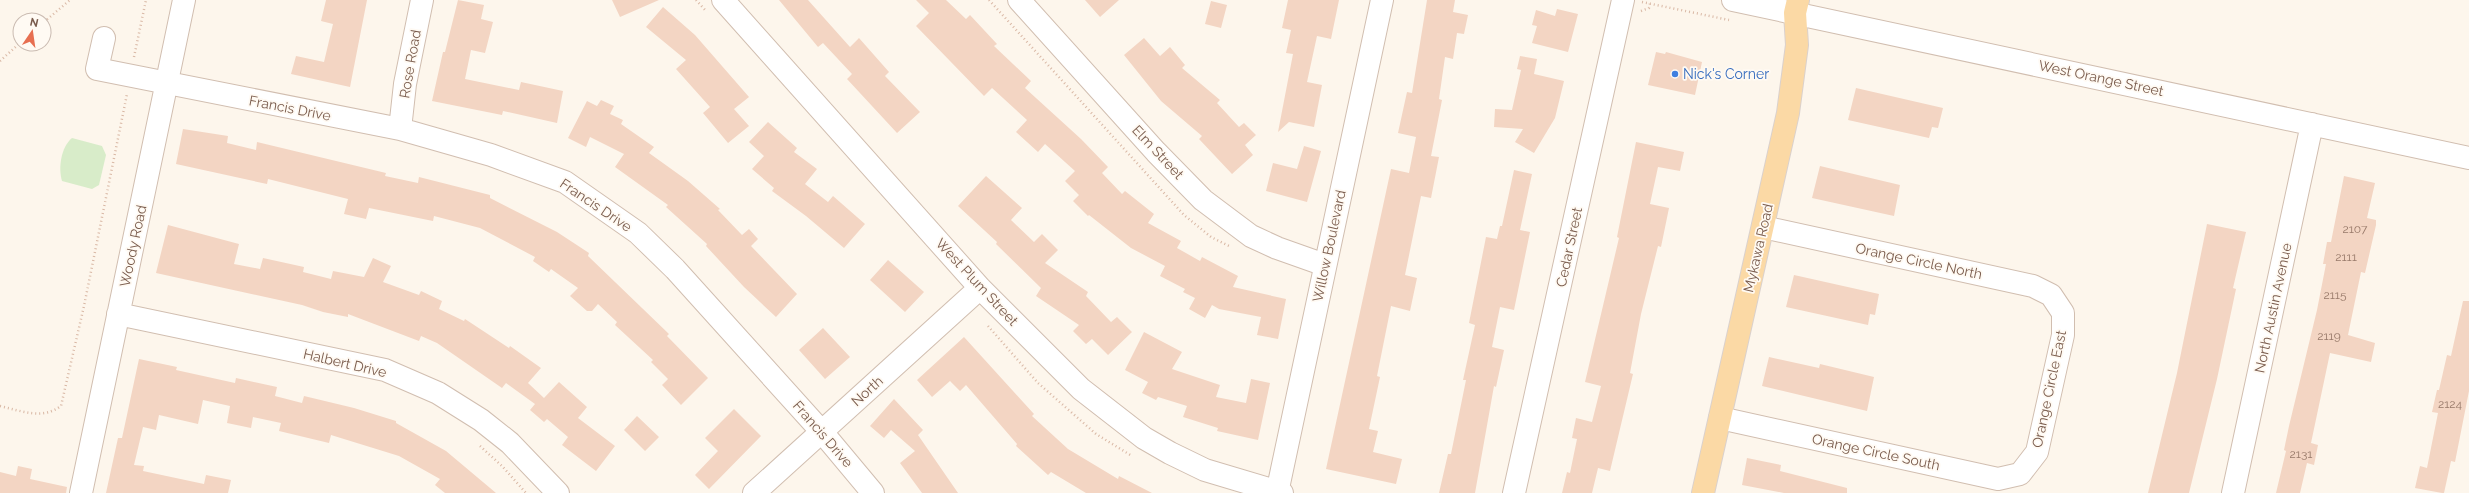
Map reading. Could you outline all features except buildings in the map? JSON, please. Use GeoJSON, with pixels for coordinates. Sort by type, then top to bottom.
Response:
{"type":"FeatureCollection","features":[{"type":"Feature","properties":{"kind":"main road","name":"Mykawa Road"},"geometry":{"type":"LineString","coordinates":[[1703,493],[1788,113],[1797,45],[1796,6]]}},
{"type":"Feature","properties":{"kind":"street","name":"Woody Road"},"geometry":{"type":"LineString","coordinates":[[81,493],[184,0]]}},
{"type":"Feature","properties":{"kind":"street","name":"Rose Road"},"geometry":{"type":"LineString","coordinates":[[400,129],[405,84],[422,0]]}},
{"type":"Feature","properties":{"kind":"street","name":"West Plum Street"},"geometry":{"type":"LineString","coordinates":[[724,0],[980,288],[1081,389],[1144,438],[1205,470],[1279,493]]}},
{"type":"Feature","properties":{"kind":"street","name":"Elm Street"},"geometry":{"type":"LineString","coordinates":[[1019,0],[1156,152],[1203,200],[1251,236],[1277,248],[1326,265]]}},
{"type":"Feature","properties":{"kind":"street","name":"Willow Boulevard"},"geometry":{"type":"LineString","coordinates":[[1279,493],[1382,0]]}},
{"type":"Feature","properties":{"kind":"street","name":"West Orange Street"},"geometry":{"type":"LineString","coordinates":[[1733,0],[1796,6],[2312,124],[2469,158]]}},
{"type":"Feature","properties":{"kind":"street","name":"Cedar Street"},"geometry":{"type":"LineString","coordinates":[[1514,493],[1631,1]]}},
{"type":"Feature","properties":{"kind":"street","name":"Francis Drive"},"geometry":{"type":"LineString","coordinates":[[104,38],[97,69],[400,129],[491,154],[565,182],[638,233],[675,269],[822,432],[873,493]]}},
{"type":"Feature","properties":{"kind":"street","name":"North Austin Avenue"},"geometry":{"type":"LineString","coordinates":[[2233,493],[2312,124]]}},
{"type":"Feature","properties":{"kind":"street","name":"Orange Circle North"},"geometry":{"type":"LineString","coordinates":[[1763,227],[2033,286],[2051,295],[2063,313]]}},
{"type":"Feature","properties":{"kind":"street","name":"North"},"geometry":{"type":"LineString","coordinates":[[754,493],[980,288]]}},
{"type":"Feature","properties":{"kind":"street","name":"Orange Circle East"},"geometry":{"type":"LineString","coordinates":[[2029,464],[2038,445],[2063,335],[2063,313]]}},
{"type":"Feature","properties":{"kind":"street","name":"Halbert Drive"},"geometry":{"type":"LineString","coordinates":[[118,314],[385,370],[438,393],[482,420],[510,443],[558,493]]}},
{"type":"Feature","properties":{"kind":"street","name":"Orange Circle South"},"geometry":{"type":"LineString","coordinates":[[1720,418],[1998,479],[2020,474],[2029,464]]}},
{"type":"Feature","properties":{"kind":"path"},"geometry":{"type":"LineString","coordinates":[[52,15],[70,0]]}},
{"type":"Feature","properties":{"kind":"path"},"geometry":{"type":"LineString","coordinates":[[0,406],[37,415],[52,413],[61,406],[84,306],[146,0]]}},
{"type":"Feature","properties":{"kind":"path"},"geometry":{"type":"LineString","coordinates":[[1631,1],[1734,21]]}},
{"type":"Feature","properties":{"kind":"path"},"geometry":{"type":"LineString","coordinates":[[0,61],[12,50]]}},
{"type":"Feature","properties":{"kind":"path"},"geometry":{"type":"LineString","coordinates":[[476,442],[502,466],[526,493]]}},
{"type":"Feature","properties":{"kind":"green space"},"geometry":{"type":"Polygon","coordinates":[[[72,138],[102,146],[106,155],[99,185],[92,189],[62,181],[60,170],[61,158],[65,147],[72,138]]]}},
{"type":"Feature","properties":{"kind":"place","name":"Nick's Corner"},"geometry":{"type":"Point","coordinates":[1675,74]}}]}
